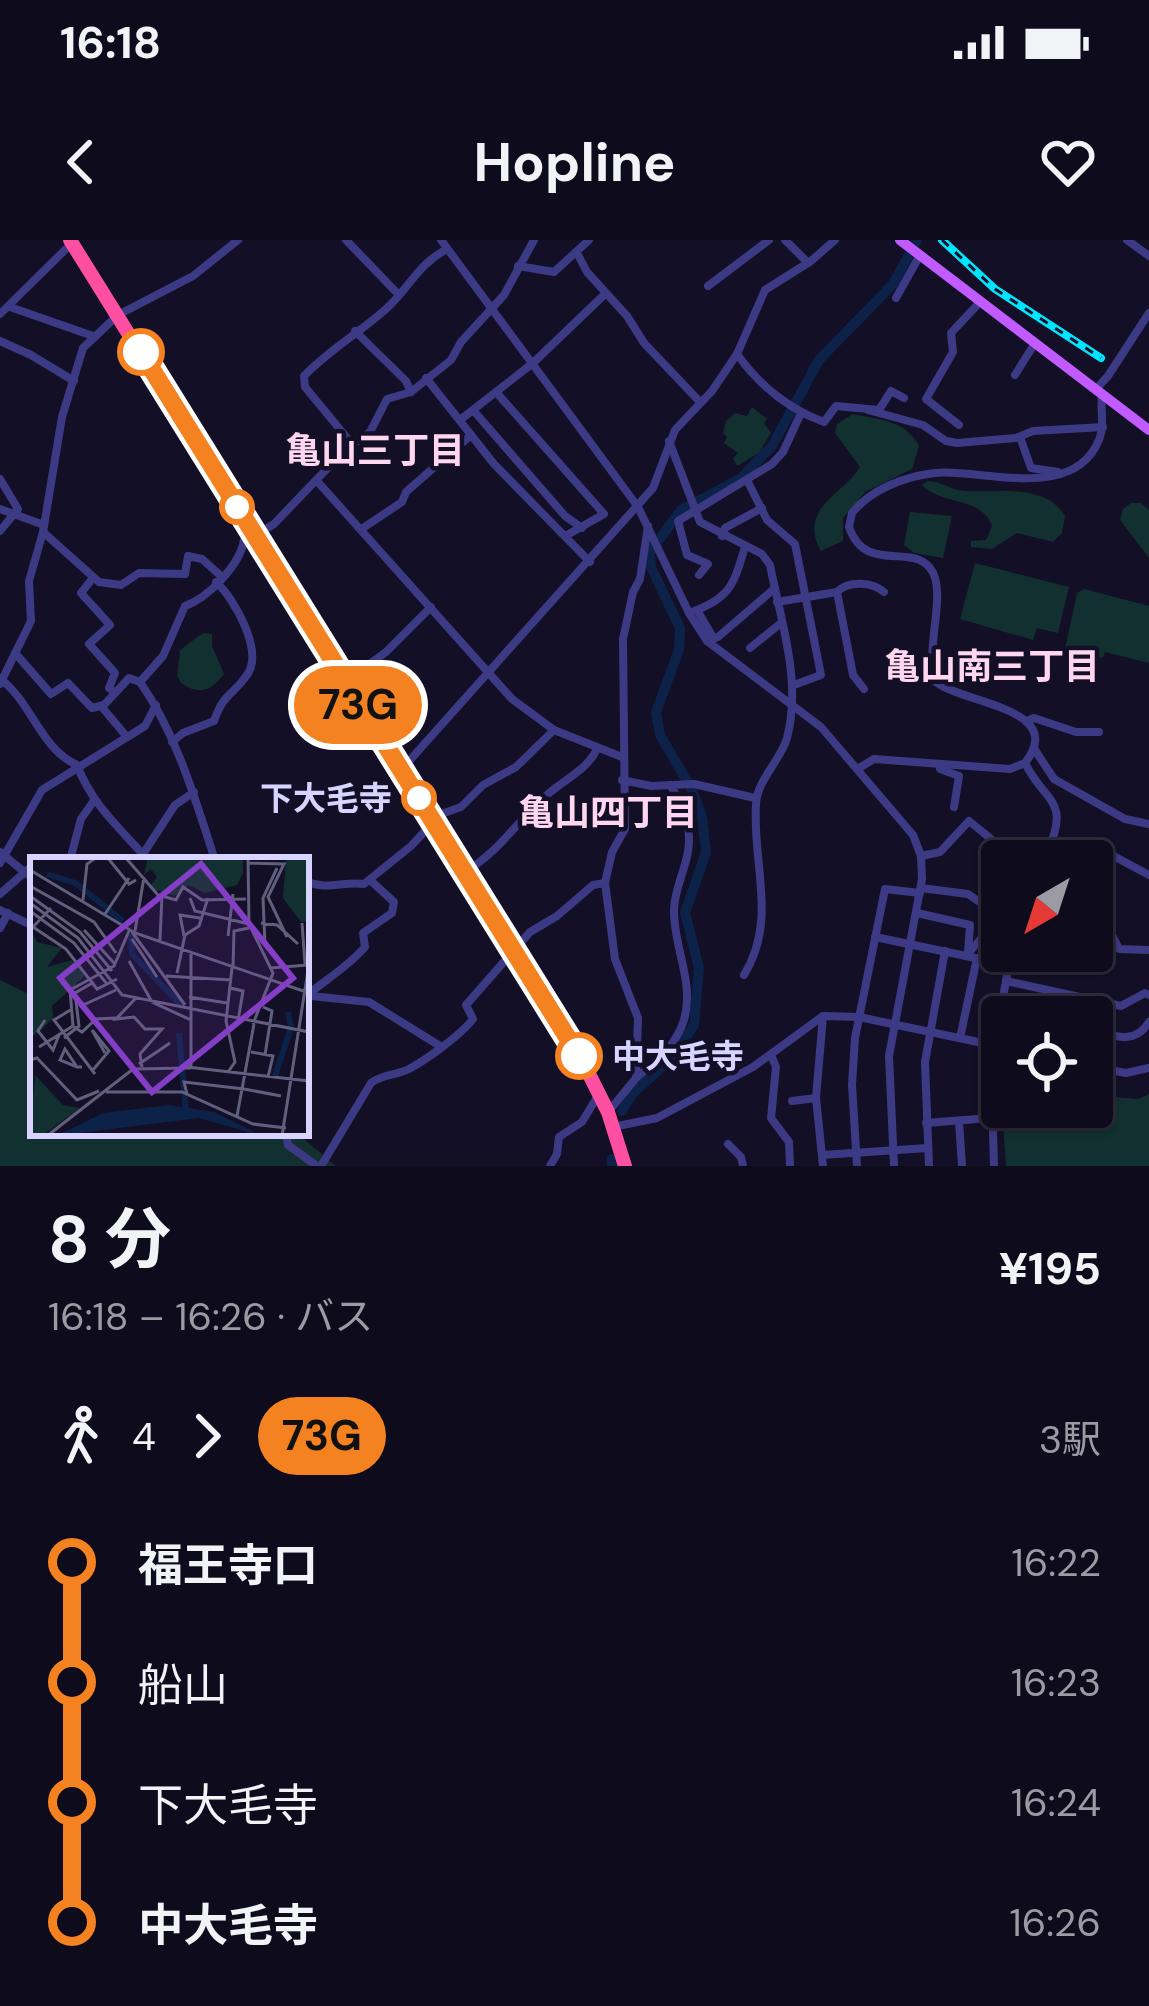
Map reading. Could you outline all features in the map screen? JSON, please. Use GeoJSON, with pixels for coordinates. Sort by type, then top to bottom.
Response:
{"type":"FeatureCollection","features":[{"type":"Feature","properties":{"kind":"highway"},"geometry":{"type":"LineString","coordinates":[[71,242],[599,1093],[625,1166]]}},
{"type":"Feature","properties":{"kind":"main road"},"geometry":{"type":"LineString","coordinates":[[913,247],[1149,430]]}},
{"type":"Feature","properties":{"kind":"street"},"geometry":{"type":"LineString","coordinates":[[194,792],[175,805],[145,857],[120,824],[93,802],[77,765],[65,760],[41,733],[1,679],[31,621],[29,581],[80,354],[118,315],[193,276],[238,240]]}},
{"type":"Feature","properties":{"kind":"street"},"geometry":{"type":"LineString","coordinates":[[346,240],[398,294]]}},
{"type":"Feature","properties":{"kind":"street"},"geometry":{"type":"LineString","coordinates":[[440,240],[638,507],[711,640],[733,664],[821,727],[908,826],[921,856],[921,890],[894,1024],[888,1087],[894,1166]]}},
{"type":"Feature","properties":{"kind":"street"},"geometry":{"type":"LineString","coordinates":[[140,682],[164,656],[185,606],[198,601],[254,534],[274,524],[375,426],[387,399],[411,392],[451,360],[461,342],[504,295],[534,240]]}},
{"type":"Feature","properties":{"kind":"street"},"geometry":{"type":"LineString","coordinates":[[518,266],[554,272],[589,240]]}},
{"type":"Feature","properties":{"kind":"street"},"geometry":{"type":"LineString","coordinates":[[708,286],[769,240]]}},
{"type":"Feature","properties":{"kind":"street"},"geometry":{"type":"LineString","coordinates":[[785,240],[808,263]]}},
{"type":"Feature","properties":{"kind":"street"},"geometry":{"type":"LineString","coordinates":[[402,769],[653,488],[669,440],[737,355],[765,290],[835,240]]}},
{"type":"Feature","properties":{"kind":"street"},"geometry":{"type":"LineString","coordinates":[[1127,240],[1149,256]]}},
{"type":"Feature","properties":{"kind":"street"},"geometry":{"type":"LineString","coordinates":[[0,314],[71,242]]}},
{"type":"Feature","properties":{"kind":"street"},"geometry":{"type":"LineString","coordinates":[[896,298],[913,247]]}},
{"type":"Feature","properties":{"kind":"street"},"geometry":{"type":"LineString","coordinates":[[352,444],[303,381],[327,352],[398,294],[429,258],[447,249]]}},
{"type":"Feature","properties":{"kind":"street"},"geometry":{"type":"LineString","coordinates":[[577,254],[605,294],[700,403]]}},
{"type":"Feature","properties":{"kind":"street"},"geometry":{"type":"LineString","coordinates":[[460,420],[533,363],[605,294]]}},
{"type":"Feature","properties":{"kind":"street"},"geometry":{"type":"LineString","coordinates":[[959,425],[926,399],[953,352],[951,333],[982,299]]}},
{"type":"Feature","properties":{"kind":"street"},"geometry":{"type":"LineString","coordinates":[[10,307],[93,336]]}},
{"type":"Feature","properties":{"kind":"street"},"geometry":{"type":"LineString","coordinates":[[859,768],[874,759],[1010,769],[1025,763],[1034,750],[1036,734],[1027,721],[936,682],[931,661],[936,582],[930,568],[921,561],[866,550],[854,540],[850,520],[857,507],[879,491],[925,474],[1015,479],[1060,472],[1090,454],[1103,427],[1098,392],[1149,314]]}},
{"type":"Feature","properties":{"kind":"street"},"geometry":{"type":"LineString","coordinates":[[355,331],[406,380],[411,392]]}},
{"type":"Feature","properties":{"kind":"street"},"geometry":{"type":"LineString","coordinates":[[1015,375],[1032,336]]}},
{"type":"Feature","properties":{"kind":"street"},"geometry":{"type":"LineString","coordinates":[[0,341],[74,381]]}},
{"type":"Feature","properties":{"kind":"street"},"geometry":{"type":"LineString","coordinates":[[737,355],[752,377],[784,403],[824,422],[836,406],[879,410],[891,391],[904,398]]}},
{"type":"Feature","properties":{"kind":"street"},"geometry":{"type":"LineString","coordinates":[[426,378],[534,506],[590,562]]}},
{"type":"Feature","properties":{"kind":"street"},"geometry":{"type":"LineString","coordinates":[[496,392],[604,514],[567,536]]}},
{"type":"Feature","properties":{"kind":"street"},"geometry":{"type":"LineString","coordinates":[[473,410],[565,517],[582,528]]}},
{"type":"Feature","properties":{"kind":"street"},"geometry":{"type":"LineString","coordinates":[[868,410],[923,425],[950,442],[1103,427]]}},
{"type":"Feature","properties":{"kind":"street"},"geometry":{"type":"LineString","coordinates":[[699,575],[708,564],[687,555],[678,521],[748,482],[783,452],[800,412]]}},
{"type":"Feature","properties":{"kind":"street"},"geometry":{"type":"LineString","coordinates":[[317,481],[357,529],[363,528],[402,502],[406,492],[471,435]]}},
{"type":"Feature","properties":{"kind":"street"},"geometry":{"type":"LineString","coordinates":[[1021,437],[1031,468],[1060,472]]}},
{"type":"Feature","properties":{"kind":"street"},"geometry":{"type":"LineString","coordinates":[[669,440],[687,493],[706,527],[767,559],[794,685],[787,740],[755,798],[765,916],[755,956],[744,975]]}},
{"type":"Feature","properties":{"kind":"street"},"geometry":{"type":"LineString","coordinates":[[0,479],[18,509],[0,531]]}},
{"type":"Feature","properties":{"kind":"street"},"geometry":{"type":"LineString","coordinates":[[748,482],[767,520],[796,544],[821,675],[794,685]]}},
{"type":"Feature","properties":{"kind":"street"},"geometry":{"type":"LineString","coordinates":[[722,536],[725,528],[762,508]]}},
{"type":"Feature","properties":{"kind":"street"},"geometry":{"type":"LineString","coordinates":[[0,509],[44,528],[92,579],[121,585],[139,573],[185,574],[188,556],[202,559],[228,592],[246,624],[252,665],[221,700],[214,721],[172,742]]}},
{"type":"Feature","properties":{"kind":"street"},"geometry":{"type":"LineString","coordinates":[[636,1078],[638,1018],[615,959],[605,883],[612,852],[625,829],[623,639],[649,527]]}},
{"type":"Feature","properties":{"kind":"street"},"geometry":{"type":"LineString","coordinates":[[363,528],[512,699],[554,730],[622,757]]}},
{"type":"Feature","properties":{"kind":"street"},"geometry":{"type":"LineString","coordinates":[[693,611],[733,588],[745,548]]}},
{"type":"Feature","properties":{"kind":"street"},"geometry":{"type":"LineString","coordinates":[[92,579],[81,593],[110,625],[89,644],[115,673],[109,688],[114,692]]}},
{"type":"Feature","properties":{"kind":"street"},"geometry":{"type":"LineString","coordinates":[[777,602],[837,592],[845,585],[875,585],[884,592]]}},
{"type":"Feature","properties":{"kind":"street"},"geometry":{"type":"LineString","coordinates":[[711,640],[775,588]]}},
{"type":"Feature","properties":{"kind":"street"},"geometry":{"type":"LineString","coordinates":[[837,592],[854,675],[864,689]]}},
{"type":"Feature","properties":{"kind":"street"},"geometry":{"type":"LineString","coordinates":[[344,683],[386,652],[431,608]]}},
{"type":"Feature","properties":{"kind":"street"},"geometry":{"type":"LineString","coordinates":[[750,648],[782,623]]}},
{"type":"Feature","properties":{"kind":"street"},"geometry":{"type":"LineString","coordinates":[[14,653],[51,694],[68,682],[92,708],[129,678],[140,682],[156,705],[194,792],[214,857]]}},
{"type":"Feature","properties":{"kind":"street"},"geometry":{"type":"LineString","coordinates":[[0,894],[29,875],[2,857],[42,790],[145,726],[156,705]]}},
{"type":"Feature","properties":{"kind":"street"},"geometry":{"type":"LineString","coordinates":[[100,706],[127,737]]}},
{"type":"Feature","properties":{"kind":"street"},"geometry":{"type":"LineString","coordinates":[[1027,721],[1034,718],[1076,732],[1099,732]]}},
{"type":"Feature","properties":{"kind":"street"},"geometry":{"type":"LineString","coordinates":[[309,882],[327,888],[370,880],[416,842],[433,821],[516,767],[554,730]]}},
{"type":"Feature","properties":{"kind":"street"},"geometry":{"type":"LineString","coordinates":[[465,872],[492,856],[545,796],[587,765],[597,749]]}},
{"type":"Feature","properties":{"kind":"street"},"geometry":{"type":"LineString","coordinates":[[1034,750],[1054,779],[1125,819],[1149,824]]}},
{"type":"Feature","properties":{"kind":"street"},"geometry":{"type":"LineString","coordinates":[[1025,763],[1056,806],[1060,823],[1052,840]]}},
{"type":"Feature","properties":{"kind":"street"},"geometry":{"type":"LineString","coordinates":[[939,764],[940,769],[959,776],[954,807]]}},
{"type":"Feature","properties":{"kind":"street"},"geometry":{"type":"LineString","coordinates":[[622,780],[694,784],[755,798]]}},
{"type":"Feature","properties":{"kind":"street"},"geometry":{"type":"LineString","coordinates":[[610,1120],[636,1078],[675,1040],[687,1004],[674,910],[687,864],[689,832],[682,802],[672,785]]}},
{"type":"Feature","properties":{"kind":"street"},"geometry":{"type":"LineString","coordinates":[[71,857],[81,819],[93,802]]}},
{"type":"Feature","properties":{"kind":"street"},"geometry":{"type":"LineString","coordinates":[[921,856],[940,853],[969,821],[992,840]]}},
{"type":"Feature","properties":{"kind":"street"},"geometry":{"type":"LineString","coordinates":[[1113,856],[1149,875]]}},
{"type":"Feature","properties":{"kind":"street"},"geometry":{"type":"LineString","coordinates":[[309,996],[365,947],[366,930],[392,913],[394,902],[370,880]]}},
{"type":"Feature","properties":{"kind":"street"},"geometry":{"type":"LineString","coordinates":[[286,1136],[288,1145],[319,1166],[371,1083],[412,1067],[470,1024],[473,1019],[466,1005],[530,932],[592,885],[605,883]]}},
{"type":"Feature","properties":{"kind":"street"},"geometry":{"type":"LineString","coordinates":[[857,1166],[852,1085],[859,1017],[888,886],[968,894],[981,903]]}},
{"type":"Feature","properties":{"kind":"street"},"geometry":{"type":"LineString","coordinates":[[0,928],[4,911]]}},
{"type":"Feature","properties":{"kind":"street"},"geometry":{"type":"LineString","coordinates":[[916,913],[970,925],[971,955],[960,1038]]}},
{"type":"Feature","properties":{"kind":"street"},"geometry":{"type":"LineString","coordinates":[[875,937],[1009,965],[1003,996]]}},
{"type":"Feature","properties":{"kind":"street"},"geometry":{"type":"LineString","coordinates":[[1113,938],[1119,950],[1149,950]]}},
{"type":"Feature","properties":{"kind":"street"},"geometry":{"type":"LineString","coordinates":[[971,955],[981,940]]}},
{"type":"Feature","properties":{"kind":"street"},"geometry":{"type":"LineString","coordinates":[[929,1166],[924,1078],[946,951]]}},
{"type":"Feature","properties":{"kind":"street"},"geometry":{"type":"LineString","coordinates":[[1006,981],[1076,996]]}},
{"type":"Feature","properties":{"kind":"street"},"geometry":{"type":"LineString","coordinates":[[1113,1004],[1121,1006],[1149,995]]}},
{"type":"Feature","properties":{"kind":"street"},"geometry":{"type":"LineString","coordinates":[[309,996],[369,1002],[440,1046]]}},
{"type":"Feature","properties":{"kind":"street"},"geometry":{"type":"LineString","coordinates":[[610,1120],[656,1118],[771,1055],[823,1016],[859,1017],[981,1043]]}},
{"type":"Feature","properties":{"kind":"street"},"geometry":{"type":"LineString","coordinates":[[823,1016],[816,1098],[822,1161],[928,1148]]}},
{"type":"Feature","properties":{"kind":"street"},"geometry":{"type":"LineString","coordinates":[[1113,1035],[1131,1038],[1149,1022]]}},
{"type":"Feature","properties":{"kind":"street"},"geometry":{"type":"LineString","coordinates":[[771,1055],[776,1067],[771,1118],[789,1142],[790,1166]]}},
{"type":"Feature","properties":{"kind":"street"},"geometry":{"type":"LineString","coordinates":[[1113,1070],[1149,1069]]}},
{"type":"Feature","properties":{"kind":"street"},"geometry":{"type":"LineString","coordinates":[[550,1166],[557,1154],[557,1140],[582,1122],[599,1093]]}},
{"type":"Feature","properties":{"kind":"street"},"geometry":{"type":"LineString","coordinates":[[792,1101],[816,1098]]}},
{"type":"Feature","properties":{"kind":"street"},"geometry":{"type":"LineString","coordinates":[[926,1123],[981,1119]]}},
{"type":"Feature","properties":{"kind":"street"},"geometry":{"type":"LineString","coordinates":[[959,1121],[962,1166]]}},
{"type":"Feature","properties":{"kind":"street"},"geometry":{"type":"LineString","coordinates":[[991,1128],[994,1166]]}},
{"type":"Feature","properties":{"kind":"street"},"geometry":{"type":"LineString","coordinates":[[728,1144],[741,1156],[743,1166]]}},
{"type":"Feature","properties":{"kind":"green space"},"geometry":{"type":"Polygon","coordinates":[[[752,407],[767,419],[764,423],[771,433],[759,453],[737,466],[733,458],[738,453],[724,443],[726,421],[735,413],[747,416],[752,407]]]}},
{"type":"Feature","properties":{"kind":"green space"},"geometry":{"type":"Polygon","coordinates":[[[853,414],[900,426],[919,446],[912,469],[865,492],[843,518],[843,541],[821,551],[815,536],[819,513],[860,467],[835,433],[837,424],[853,414]]]}},
{"type":"Feature","properties":{"kind":"green space"},"geometry":{"type":"Polygon","coordinates":[[[928,481],[961,491],[1021,492],[1046,498],[1065,516],[1062,533],[1053,542],[1017,533],[992,549],[971,547],[971,541],[986,540],[992,526],[987,516],[971,505],[931,492],[922,485],[928,481]]]}},
{"type":"Feature","properties":{"kind":"green space"},"geometry":{"type":"Polygon","coordinates":[[[1131,503],[1141,503],[1149,510],[1149,558],[1120,520],[1131,503]]]}},
{"type":"Feature","properties":{"kind":"green space"},"geometry":{"type":"Polygon","coordinates":[[[910,512],[952,516],[943,558],[914,553],[904,545],[910,512]]]}},
{"type":"Feature","properties":{"kind":"green space"},"geometry":{"type":"Polygon","coordinates":[[[975,563],[1069,587],[1058,633],[1037,628],[1033,640],[960,619],[975,563]]]}},
{"type":"Feature","properties":{"kind":"green space"},"geometry":{"type":"Polygon","coordinates":[[[1084,589],[1149,606],[1149,663],[1105,652],[1103,658],[1065,649],[1077,593],[1084,589]]]}},
{"type":"Feature","properties":{"kind":"green space"},"geometry":{"type":"Polygon","coordinates":[[[203,633],[212,634],[224,674],[214,685],[199,690],[181,683],[177,675],[180,650],[203,633]]]}},
{"type":"Feature","properties":{"kind":"green space"},"geometry":{"type":"Polygon","coordinates":[[[0,980],[30,995],[30,1136],[301,1136],[336,1166],[0,1166],[0,980]]]}},
{"type":"Feature","properties":{"kind":"green space"},"geometry":{"type":"Polygon","coordinates":[[[1149,1094],[1149,1166],[1006,1166],[1003,1128],[1113,1128],[1113,1097],[1138,1099],[1149,1094]]]}},
{"type":"Feature","properties":{"kind":"waterway"},"geometry":{"type":"LineString","coordinates":[[622,1111],[632,1094],[674,1056],[694,1025],[699,968],[685,913],[706,852],[702,817],[692,790],[660,735],[656,712],[679,650],[680,628],[651,567],[650,552],[681,510],[740,479],[772,446],[819,360],[893,284],[917,240]]}},
{"type":"Feature","properties":{"kind":"waterway"},"geometry":{"type":"LineString","coordinates":[[612,1159],[612,1166]]}},
{"type":"Feature","properties":{"kind":"railway"},"geometry":{"type":"LineString","coordinates":[[942,240],[995,289],[1101,358]]}},
{"type":"Feature","properties":{"kind":"bus line","name":"73G"},"geometry":{"type":"LineString","coordinates":[[141,352],[579,1056]]}},
{"type":"Feature","properties":{"kind":"place","name":"下大毛寺"},"geometry":{"type":"Point","coordinates":[419,798]}},
{"type":"Feature","properties":{"kind":"place","name":"中大毛寺"},"geometry":{"type":"Point","coordinates":[579,1056]}},
{"type":"Feature","properties":{"kind":"district","name":"亀山三丁目"},"geometry":{"type":"Point","coordinates":[375,450]}},
{"type":"Feature","properties":{"kind":"district","name":"亀山南三丁目"},"geometry":{"type":"Point","coordinates":[992,666]}},
{"type":"Feature","properties":{"kind":"district","name":"亀山四丁目"},"geometry":{"type":"Point","coordinates":[608,812]}}]}
